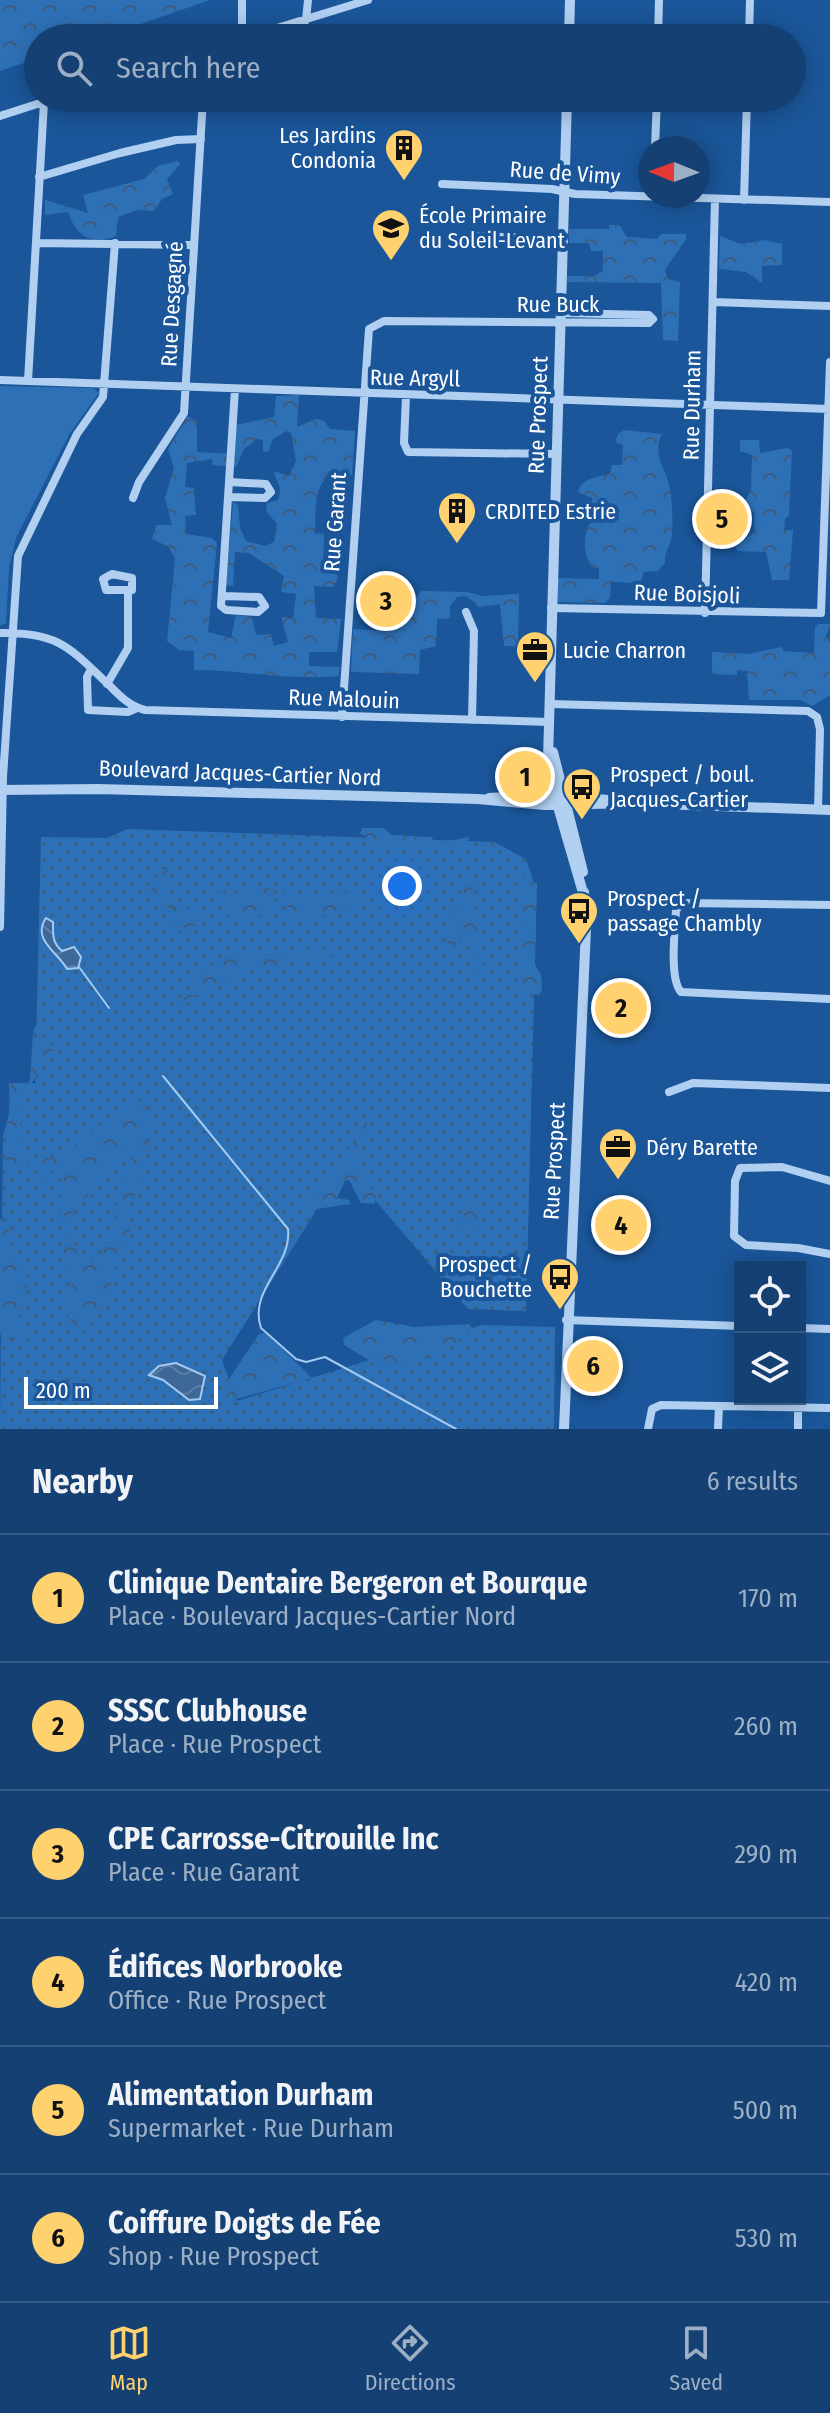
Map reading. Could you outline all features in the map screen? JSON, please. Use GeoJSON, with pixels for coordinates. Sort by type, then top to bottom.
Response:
{"type":"FeatureCollection","features":[{"type":"Feature","properties":{"kind":"street"},"geometry":{"type":"LineString","coordinates":[[242,0],[243,24]]}},
{"type":"Feature","properties":{"kind":"street"},"geometry":{"type":"LineString","coordinates":[[306,20],[308,0]]}},
{"type":"Feature","properties":{"kind":"street"},"geometry":{"type":"LineString","coordinates":[[292,24],[368,0]]}},
{"type":"Feature","properties":{"kind":"street"},"geometry":{"type":"LineString","coordinates":[[569,24],[570,0]]}},
{"type":"Feature","properties":{"kind":"street"},"geometry":{"type":"LineString","coordinates":[[658,24],[659,0]]}},
{"type":"Feature","properties":{"kind":"street"},"geometry":{"type":"LineString","coordinates":[[749,24],[750,0]]}},
{"type":"Feature","properties":{"kind":"street"},"geometry":{"type":"LineString","coordinates":[[0,116],[24,108]]}},
{"type":"Feature","properties":{"kind":"street"},"geometry":{"type":"LineString","coordinates":[[28,381],[43,112]]}},
{"type":"Feature","properties":{"kind":"street","name":"Rue Desgagné"},"geometry":{"type":"LineString","coordinates":[[133,498],[139,482],[181,419],[186,386],[202,112]]}},
{"type":"Feature","properties":{"kind":"street","name":"Rue Prospect"},"geometry":{"type":"LineString","coordinates":[[564,1429],[566,1320],[586,928],[584,896],[561,801],[550,728],[567,112]]}},
{"type":"Feature","properties":{"kind":"street"},"geometry":{"type":"LineString","coordinates":[[655,136],[656,112]]}},
{"type":"Feature","properties":{"kind":"street"},"geometry":{"type":"LineString","coordinates":[[744,200],[747,112]]}},
{"type":"Feature","properties":{"kind":"street"},"geometry":{"type":"LineString","coordinates":[[39,177],[120,153],[176,140],[201,139]]}},
{"type":"Feature","properties":{"kind":"street","name":"Rue de Vimy"},"geometry":{"type":"LineString","coordinates":[[442,184],[638,195]]}},
{"type":"Feature","properties":{"kind":"street","name":"Rue de Vimy"},"geometry":{"type":"LineString","coordinates":[[710,199],[830,202]]}},
{"type":"Feature","properties":{"kind":"street","name":"Rue Durham"},"geometry":{"type":"LineString","coordinates":[[705,613],[715,199]]}},
{"type":"Feature","properties":{"kind":"street"},"geometry":{"type":"LineString","coordinates":[[475,236],[563,239]]}},
{"type":"Feature","properties":{"kind":"street"},"geometry":{"type":"LineString","coordinates":[[36,243],[192,245]]}},
{"type":"Feature","properties":{"kind":"street"},"geometry":{"type":"LineString","coordinates":[[0,927],[4,711],[20,547],[77,434],[101,403],[115,243]]}},
{"type":"Feature","properties":{"kind":"street"},"geometry":{"type":"LineString","coordinates":[[713,302],[830,306]]}},
{"type":"Feature","properties":{"kind":"street","name":"Rue Buck"},"geometry":{"type":"LineString","coordinates":[[369,329],[384,321],[649,315],[653,319],[649,323],[561,317]]}},
{"type":"Feature","properties":{"kind":"street","name":"Rue Garant"},"geometry":{"type":"LineString","coordinates":[[342,717],[362,395],[369,329]]}},
{"type":"Feature","properties":{"kind":"street"},"geometry":{"type":"LineString","coordinates":[[829,409],[830,362]]}},
{"type":"Feature","properties":{"kind":"street","name":"Rue Argyll"},"geometry":{"type":"LineString","coordinates":[[0,380],[829,409]]}},
{"type":"Feature","properties":{"kind":"street"},"geometry":{"type":"LineString","coordinates":[[222,596],[259,597],[265,606],[258,612],[226,610],[221,606],[235,389]]}},
{"type":"Feature","properties":{"kind":"street"},"geometry":{"type":"LineString","coordinates":[[406,396],[404,443],[408,452],[556,454]]}},
{"type":"Feature","properties":{"kind":"street","name":"Rue Boisjoli"},"geometry":{"type":"LineString","coordinates":[[551,608],[821,613],[829,409]]}},
{"type":"Feature","properties":{"kind":"street"},"geometry":{"type":"LineString","coordinates":[[228,497],[265,498],[271,492],[266,484],[229,482]]}},
{"type":"Feature","properties":{"kind":"street"},"geometry":{"type":"LineString","coordinates":[[107,684],[128,648],[128,593]]}},
{"type":"Feature","properties":{"kind":"street"},"geometry":{"type":"LineString","coordinates":[[466,612],[474,631],[472,720]]}},
{"type":"Feature","properties":{"kind":"street"},"geometry":{"type":"LineString","coordinates":[[0,633],[54,638],[137,708]]}},
{"type":"Feature","properties":{"kind":"street","name":"Rue Malouin"},"geometry":{"type":"LineString","coordinates":[[91,669],[87,677],[88,710],[128,712],[137,708],[472,720],[550,728]]}},
{"type":"Feature","properties":{"kind":"street"},"geometry":{"type":"LineString","coordinates":[[550,704],[808,711],[817,717],[820,729],[818,810]]}},
{"type":"Feature","properties":{"kind":"street","name":"Boulevard Jacques-Cartier Nord"},"geometry":{"type":"LineString","coordinates":[[2,790],[561,801],[830,810]]}},
{"type":"Feature","properties":{"kind":"street"},"geometry":{"type":"LineString","coordinates":[[830,905],[683,903],[676,910],[675,981],[681,992],[830,999]]}},
{"type":"Feature","properties":{"kind":"street"},"geometry":{"type":"LineString","coordinates":[[669,1092],[702,1083],[830,1088]]}},
{"type":"Feature","properties":{"kind":"street"},"geometry":{"type":"LineString","coordinates":[[830,1181],[782,1167],[740,1168],[735,1181],[734,1236],[738,1243],[830,1254]]}},
{"type":"Feature","properties":{"kind":"street"},"geometry":{"type":"LineString","coordinates":[[566,1320],[734,1326]]}},
{"type":"Feature","properties":{"kind":"street"},"geometry":{"type":"LineString","coordinates":[[806,1328],[830,1329]]}},
{"type":"Feature","properties":{"kind":"street"},"geometry":{"type":"LineString","coordinates":[[806,1404],[830,1408]]}},
{"type":"Feature","properties":{"kind":"street"},"geometry":{"type":"LineString","coordinates":[[648,1429],[652,1409],[661,1405],[745,1405]]}},
{"type":"Feature","properties":{"kind":"street"},"geometry":{"type":"LineString","coordinates":[[798,1405],[798,1429]]}},
{"type":"Feature","properties":{"kind":"street"},"geometry":{"type":"LineString","coordinates":[[718,1429],[719,1406]]}},
{"type":"Feature","properties":{"kind":"green space"},"geometry":{"type":"Polygon","coordinates":[[[0,0],[210,0],[141,24],[24,24],[24,63],[0,71],[0,0]]]}},
{"type":"Feature","properties":{"kind":"green space"},"geometry":{"type":"Polygon","coordinates":[[[178,161],[180,164],[167,179],[173,194],[162,199],[154,211],[137,210],[118,217],[116,236],[92,239],[80,233],[68,212],[45,215],[45,200],[88,213],[83,195],[144,179],[158,166],[178,161]]]}},
{"type":"Feature","properties":{"kind":"green space"},"geometry":{"type":"Polygon","coordinates":[[[609,225],[619,225],[627,237],[657,239],[661,234],[686,234],[686,239],[665,270],[668,279],[680,282],[678,341],[663,340],[661,283],[567,282],[567,276],[594,276],[603,271],[603,251],[591,251],[589,243],[569,243],[569,229],[609,229],[609,225]]]}},
{"type":"Feature","properties":{"kind":"green space"},"geometry":{"type":"Polygon","coordinates":[[[720,236],[741,244],[765,240],[782,244],[782,265],[762,266],[762,283],[746,272],[719,269],[720,236]]]}},
{"type":"Feature","properties":{"kind":"green space"},"geometry":{"type":"Polygon","coordinates":[[[0,386],[93,388],[99,393],[70,433],[16,538],[9,568],[6,623],[0,626],[0,386]]]}},
{"type":"Feature","properties":{"kind":"green space"},"geometry":{"type":"Polygon","coordinates":[[[299,395],[297,427],[315,419],[323,420],[330,429],[355,431],[352,475],[329,474],[320,487],[316,509],[315,533],[324,534],[323,572],[336,574],[338,578],[333,587],[314,586],[316,618],[341,619],[337,652],[309,652],[309,666],[340,667],[338,676],[302,677],[194,670],[194,651],[179,650],[167,641],[175,559],[169,547],[152,539],[156,525],[172,525],[165,498],[174,468],[168,449],[188,416],[197,422],[197,452],[234,454],[236,425],[274,417],[276,396],[299,395]],[[286,431],[273,439],[268,452],[263,451],[263,440],[257,439],[244,449],[236,467],[213,465],[212,459],[187,463],[185,487],[194,488],[196,515],[185,516],[186,534],[212,538],[217,543],[208,632],[231,638],[236,615],[252,617],[256,635],[271,634],[274,646],[288,642],[282,620],[283,617],[293,618],[296,594],[281,592],[284,576],[249,553],[235,552],[233,586],[226,585],[233,502],[238,505],[240,528],[246,541],[265,546],[274,542],[277,524],[266,511],[267,503],[278,500],[280,495],[274,471],[289,476],[296,461],[291,433],[286,431]]]}},
{"type":"Feature","properties":{"kind":"green space"},"geometry":{"type":"Polygon","coordinates":[[[624,430],[662,434],[658,449],[670,489],[672,518],[665,563],[658,571],[644,572],[640,583],[611,582],[610,598],[605,603],[558,602],[558,578],[599,579],[599,568],[592,567],[587,556],[585,538],[591,522],[604,521],[606,506],[592,505],[592,498],[578,492],[583,483],[610,473],[612,465],[622,465],[623,445],[615,442],[624,430]]]}},
{"type":"Feature","properties":{"kind":"green space"},"geometry":{"type":"Polygon","coordinates":[[[740,440],[759,440],[760,453],[788,448],[792,451],[789,515],[785,519],[784,530],[793,530],[789,580],[772,580],[766,552],[738,551],[735,547],[754,532],[754,512],[741,509],[751,490],[752,455],[740,451],[740,440]]]}},
{"type":"Feature","properties":{"kind":"green space"},"geometry":{"type":"Polygon","coordinates":[[[421,591],[467,592],[483,596],[519,594],[518,646],[504,646],[500,604],[479,607],[466,596],[457,597],[450,606],[450,619],[437,619],[436,646],[420,650],[419,674],[351,672],[353,629],[390,631],[421,591]]]}},
{"type":"Feature","properties":{"kind":"green space"},"geometry":{"type":"Polygon","coordinates":[[[830,624],[826,636],[830,642],[830,695],[812,706],[801,700],[749,700],[747,671],[737,670],[737,675],[712,674],[712,652],[748,654],[782,647],[783,651],[814,653],[815,627],[830,624]]]}},
{"type":"Feature","properties":{"kind":"green space"},"geometry":{"type":"Polygon","coordinates":[[[362,828],[383,828],[392,835],[431,837],[436,843],[470,837],[462,848],[376,850],[366,836],[360,834],[362,828]]]}},
{"type":"Feature","properties":{"kind":"green space"},"geometry":{"type":"Polygon","coordinates":[[[127,829],[494,842],[526,859],[534,883],[537,883],[526,1311],[468,1309],[345,1165],[222,1360],[237,1401],[482,1325],[555,1327],[554,1429],[0,1429],[3,1136],[10,1111],[9,1083],[35,1083],[41,837],[107,838],[127,829]]]}},
{"type":"Feature","properties":{"kind":"green space"},"geometry":{"type":"Polygon","coordinates":[[[164,869],[168,871],[167,887],[174,900],[204,912],[204,920],[187,931],[169,932],[174,909],[163,906],[151,888],[152,881],[164,869]]]}},
{"type":"Feature","properties":{"kind":"green space"},"geometry":{"type":"Polygon","coordinates":[[[522,870],[536,895],[535,964],[541,975],[542,990],[539,995],[524,992],[519,983],[523,917],[515,871],[522,870]]]}},
{"type":"Feature","properties":{"kind":"green space"},"geometry":{"type":"Polygon","coordinates":[[[465,877],[475,881],[471,900],[479,917],[482,936],[484,976],[472,984],[478,962],[463,937],[452,950],[447,949],[447,920],[463,903],[465,877]]]}},
{"type":"Feature","properties":{"kind":"green space"},"geometry":{"type":"Polygon","coordinates":[[[262,887],[306,896],[347,891],[365,897],[339,912],[291,919],[284,918],[288,904],[278,898],[271,901],[274,907],[270,914],[239,918],[221,913],[225,904],[222,899],[203,896],[206,893],[262,887]]]}},
{"type":"Feature","properties":{"kind":"green space"},"geometry":{"type":"Polygon","coordinates":[[[319,946],[333,955],[331,958],[306,957],[263,968],[248,964],[239,976],[179,1003],[196,986],[190,980],[232,953],[282,955],[319,946]]]}},
{"type":"Feature","properties":{"kind":"green space"},"geometry":{"type":"Polygon","coordinates":[[[38,1022],[44,1027],[42,1046],[52,1044],[53,1051],[38,1063],[36,1076],[24,1099],[20,1122],[22,1152],[30,1159],[58,1158],[134,1099],[141,1101],[153,1123],[143,1155],[140,1185],[129,1206],[130,1232],[113,1272],[109,1294],[86,1332],[74,1327],[62,1305],[71,1285],[60,1235],[68,1234],[72,1246],[86,1259],[96,1260],[99,1257],[113,1235],[117,1195],[132,1160],[122,1146],[117,1164],[78,1205],[69,1224],[62,1225],[60,1166],[52,1168],[48,1182],[33,1165],[21,1163],[8,1167],[5,1163],[11,1084],[27,1085],[30,1080],[33,1031],[38,1022]]]}},
{"type":"Feature","properties":{"kind":"green space"},"geometry":{"type":"Polygon","coordinates":[[[366,1122],[359,1160],[364,1176],[376,1194],[375,1204],[361,1203],[349,1180],[345,1181],[337,1198],[349,1200],[351,1204],[309,1210],[304,1205],[320,1190],[366,1122]]]}},
{"type":"Feature","properties":{"kind":"green space"},"geometry":{"type":"Polygon","coordinates":[[[465,1196],[476,1204],[480,1214],[481,1220],[472,1236],[461,1233],[458,1227],[465,1196]]]}},
{"type":"Feature","properties":{"kind":"green space"},"geometry":{"type":"Polygon","coordinates":[[[0,1218],[9,1229],[13,1264],[24,1262],[27,1270],[19,1319],[30,1336],[27,1341],[0,1334],[0,1218]]]}},
{"type":"Feature","properties":{"kind":"green space"},"geometry":{"type":"Polygon","coordinates":[[[376,1320],[415,1327],[469,1324],[472,1328],[444,1350],[421,1360],[384,1369],[344,1345],[343,1338],[376,1320]]]}},
{"type":"Feature","properties":{"kind":"green space"},"geometry":{"type":"Polygon","coordinates":[[[266,1333],[312,1378],[229,1401],[229,1379],[259,1334],[266,1333]]]}},
{"type":"Feature","properties":{"kind":"water"},"geometry":{"type":"Polygon","coordinates":[[[46,918],[53,922],[54,938],[59,948],[62,951],[74,947],[81,957],[78,968],[67,969],[44,940],[42,926],[46,918]]]}},
{"type":"Feature","properties":{"kind":"water"},"geometry":{"type":"Polygon","coordinates":[[[176,1363],[205,1376],[200,1399],[189,1400],[163,1380],[149,1375],[159,1366],[176,1363]]]}},
{"type":"Feature","properties":{"kind":"waterway"},"geometry":{"type":"LineString","coordinates":[[79,967],[109,1008]]}},
{"type":"Feature","properties":{"kind":"waterway"},"geometry":{"type":"LineString","coordinates":[[163,1076],[288,1229],[284,1255],[260,1302],[261,1328],[296,1359],[306,1362],[325,1357],[456,1429]]}},
{"type":"Feature","properties":{"kind":"place","name":"Les Jardins Condonia"},"geometry":{"type":"Point","coordinates":[404,182]}},
{"type":"Feature","properties":{"kind":"place","name":"École Primaire du Soleil-Levant"},"geometry":{"type":"Point","coordinates":[391,262]}},
{"type":"Feature","properties":{"kind":"place","name":"Alimentation Durham"},"geometry":{"type":"Point","coordinates":[722,519]}},
{"type":"Feature","properties":{"kind":"place","name":"CRDITED Estrie"},"geometry":{"type":"Point","coordinates":[457,545]}},
{"type":"Feature","properties":{"kind":"place","name":"CPE Carrosse-Citrouille Inc"},"geometry":{"type":"Point","coordinates":[386,601]}},
{"type":"Feature","properties":{"kind":"place","name":"Lucie Charron"},"geometry":{"type":"Point","coordinates":[535,684]}},
{"type":"Feature","properties":{"kind":"place","name":"Clinique Dentaire Bergeron et Bourque"},"geometry":{"type":"Point","coordinates":[525,777]}},
{"type":"Feature","properties":{"kind":"place","name":"Prospect / boul. Jacques-Cartier"},"geometry":{"type":"Point","coordinates":[582,821]}},
{"type":"Feature","properties":{"kind":"place","name":"Prospect / passage Chambly"},"geometry":{"type":"Point","coordinates":[579,945]}},
{"type":"Feature","properties":{"kind":"place","name":"SSSC Clubhouse"},"geometry":{"type":"Point","coordinates":[621,1008]}},
{"type":"Feature","properties":{"kind":"place","name":"Déry Barette"},"geometry":{"type":"Point","coordinates":[618,1181]}},
{"type":"Feature","properties":{"kind":"place","name":"Édifices Norbrooke"},"geometry":{"type":"Point","coordinates":[621,1225]}},
{"type":"Feature","properties":{"kind":"place","name":"Prospect / Bouchette"},"geometry":{"type":"Point","coordinates":[560,1311]}},
{"type":"Feature","properties":{"kind":"place","name":"Coiffure Doigts de Fée"},"geometry":{"type":"Point","coordinates":[593,1366]}}]}
